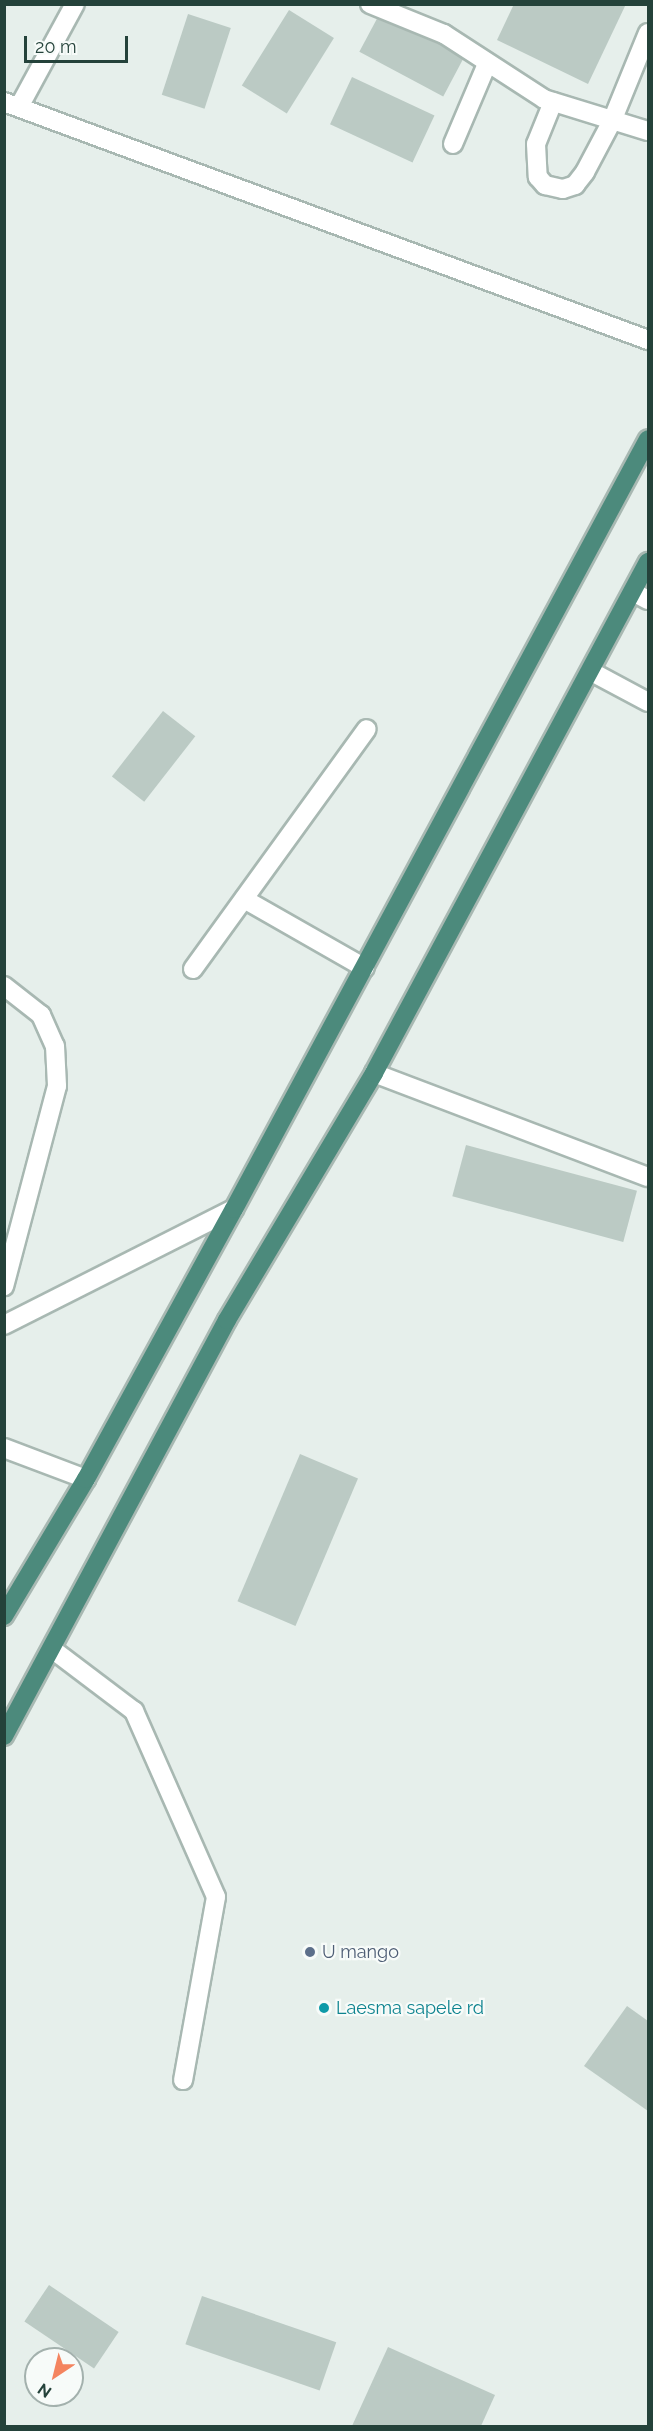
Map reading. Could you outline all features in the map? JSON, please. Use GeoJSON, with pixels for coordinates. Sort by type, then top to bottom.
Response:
{"type":"FeatureCollection","features":[{"type":"Feature","properties":{"kind":"highway"},"geometry":{"type":"LineString","coordinates":[[4,1616],[86,1479],[234,1209],[648,439]]}},
{"type":"Feature","properties":{"kind":"highway"},"geometry":{"type":"LineString","coordinates":[[4,1736],[227,1320],[374,1073],[590,671],[641,596],[648,562]]}},
{"type":"Feature","properties":{"kind":"street"},"geometry":{"type":"LineString","coordinates":[[75,4],[12,105],[648,340]]}},
{"type":"Feature","properties":{"kind":"street"},"geometry":{"type":"LineString","coordinates":[[369,4],[444,34],[487,64],[552,102],[648,130]]}},
{"type":"Feature","properties":{"kind":"street"},"geometry":{"type":"LineString","coordinates":[[552,102],[536,144],[538,177],[545,185],[563,189],[575,185],[612,121],[648,33]]}},
{"type":"Feature","properties":{"kind":"street"},"geometry":{"type":"LineString","coordinates":[[453,144],[487,64]]}},
{"type":"Feature","properties":{"kind":"street"},"geometry":{"type":"LineString","coordinates":[[590,671],[648,702]]}},
{"type":"Feature","properties":{"kind":"street"},"geometry":{"type":"LineString","coordinates":[[192,969],[367,729]]}},
{"type":"Feature","properties":{"kind":"street"},"geometry":{"type":"LineString","coordinates":[[244,899],[365,968]]}},
{"type":"Feature","properties":{"kind":"street"},"geometry":{"type":"LineString","coordinates":[[4,986],[20,994],[41,1015],[55,1046],[57,1086],[4,1286]]}},
{"type":"Feature","properties":{"kind":"street"},"geometry":{"type":"LineString","coordinates":[[374,1073],[648,1177]]}},
{"type":"Feature","properties":{"kind":"street"},"geometry":{"type":"LineString","coordinates":[[4,1325],[234,1209]]}},
{"type":"Feature","properties":{"kind":"street"},"geometry":{"type":"LineString","coordinates":[[4,1448],[86,1479]]}},
{"type":"Feature","properties":{"kind":"street"},"geometry":{"type":"LineString","coordinates":[[52,1648],[134,1711],[216,1896],[183,2080]]}},
{"type":"Feature","properties":{"kind":"building"},"geometry":{"type":"Polygon","coordinates":[[[514,4],[626,4],[588,84],[497,40],[514,4]]]}},
{"type":"Feature","properties":{"kind":"building"},"geometry":{"type":"Polygon","coordinates":[[[289,10],[334,38],[287,114],[242,85],[289,10]]]}},
{"type":"Feature","properties":{"kind":"building"},"geometry":{"type":"Polygon","coordinates":[[[380,13],[464,58],[443,96],[359,52],[380,13]]]}},
{"type":"Feature","properties":{"kind":"building"},"geometry":{"type":"Polygon","coordinates":[[[188,14],[231,28],[205,109],[162,95],[188,14]]]}},
{"type":"Feature","properties":{"kind":"building"},"geometry":{"type":"Polygon","coordinates":[[[352,77],[434,115],[412,163],[330,124],[352,77]]]}},
{"type":"Feature","properties":{"kind":"building"},"geometry":{"type":"Polygon","coordinates":[[[163,711],[195,736],[144,802],[112,776],[163,711]]]}},
{"type":"Feature","properties":{"kind":"building"},"geometry":{"type":"Polygon","coordinates":[[[466,1145],[637,1191],[623,1242],[452,1196],[466,1145]]]}},
{"type":"Feature","properties":{"kind":"building"},"geometry":{"type":"Polygon","coordinates":[[[300,1454],[358,1479],[295,1626],[237,1601],[300,1454]]]}},
{"type":"Feature","properties":{"kind":"building"},"geometry":{"type":"Polygon","coordinates":[[[627,2006],[648,2021],[648,2111],[584,2066],[627,2006]]]}},
{"type":"Feature","properties":{"kind":"building"},"geometry":{"type":"Polygon","coordinates":[[[49,2285],[119,2332],[94,2368],[84,2362],[84,2347],[62,2347],[24,2321],[49,2285]]]}},
{"type":"Feature","properties":{"kind":"building"},"geometry":{"type":"Polygon","coordinates":[[[202,2296],[336,2342],[320,2390],[185,2344],[202,2296]]]}},
{"type":"Feature","properties":{"kind":"building"},"geometry":{"type":"Polygon","coordinates":[[[388,2347],[495,2395],[481,2426],[352,2426],[388,2347]]]}},
{"type":"Feature","properties":{"kind":"place","name":"U mango"},"geometry":{"type":"Point","coordinates":[310,1952]}},
{"type":"Feature","properties":{"kind":"place","name":"Laesma sapele rd"},"geometry":{"type":"Point","coordinates":[324,2008]}}]}
